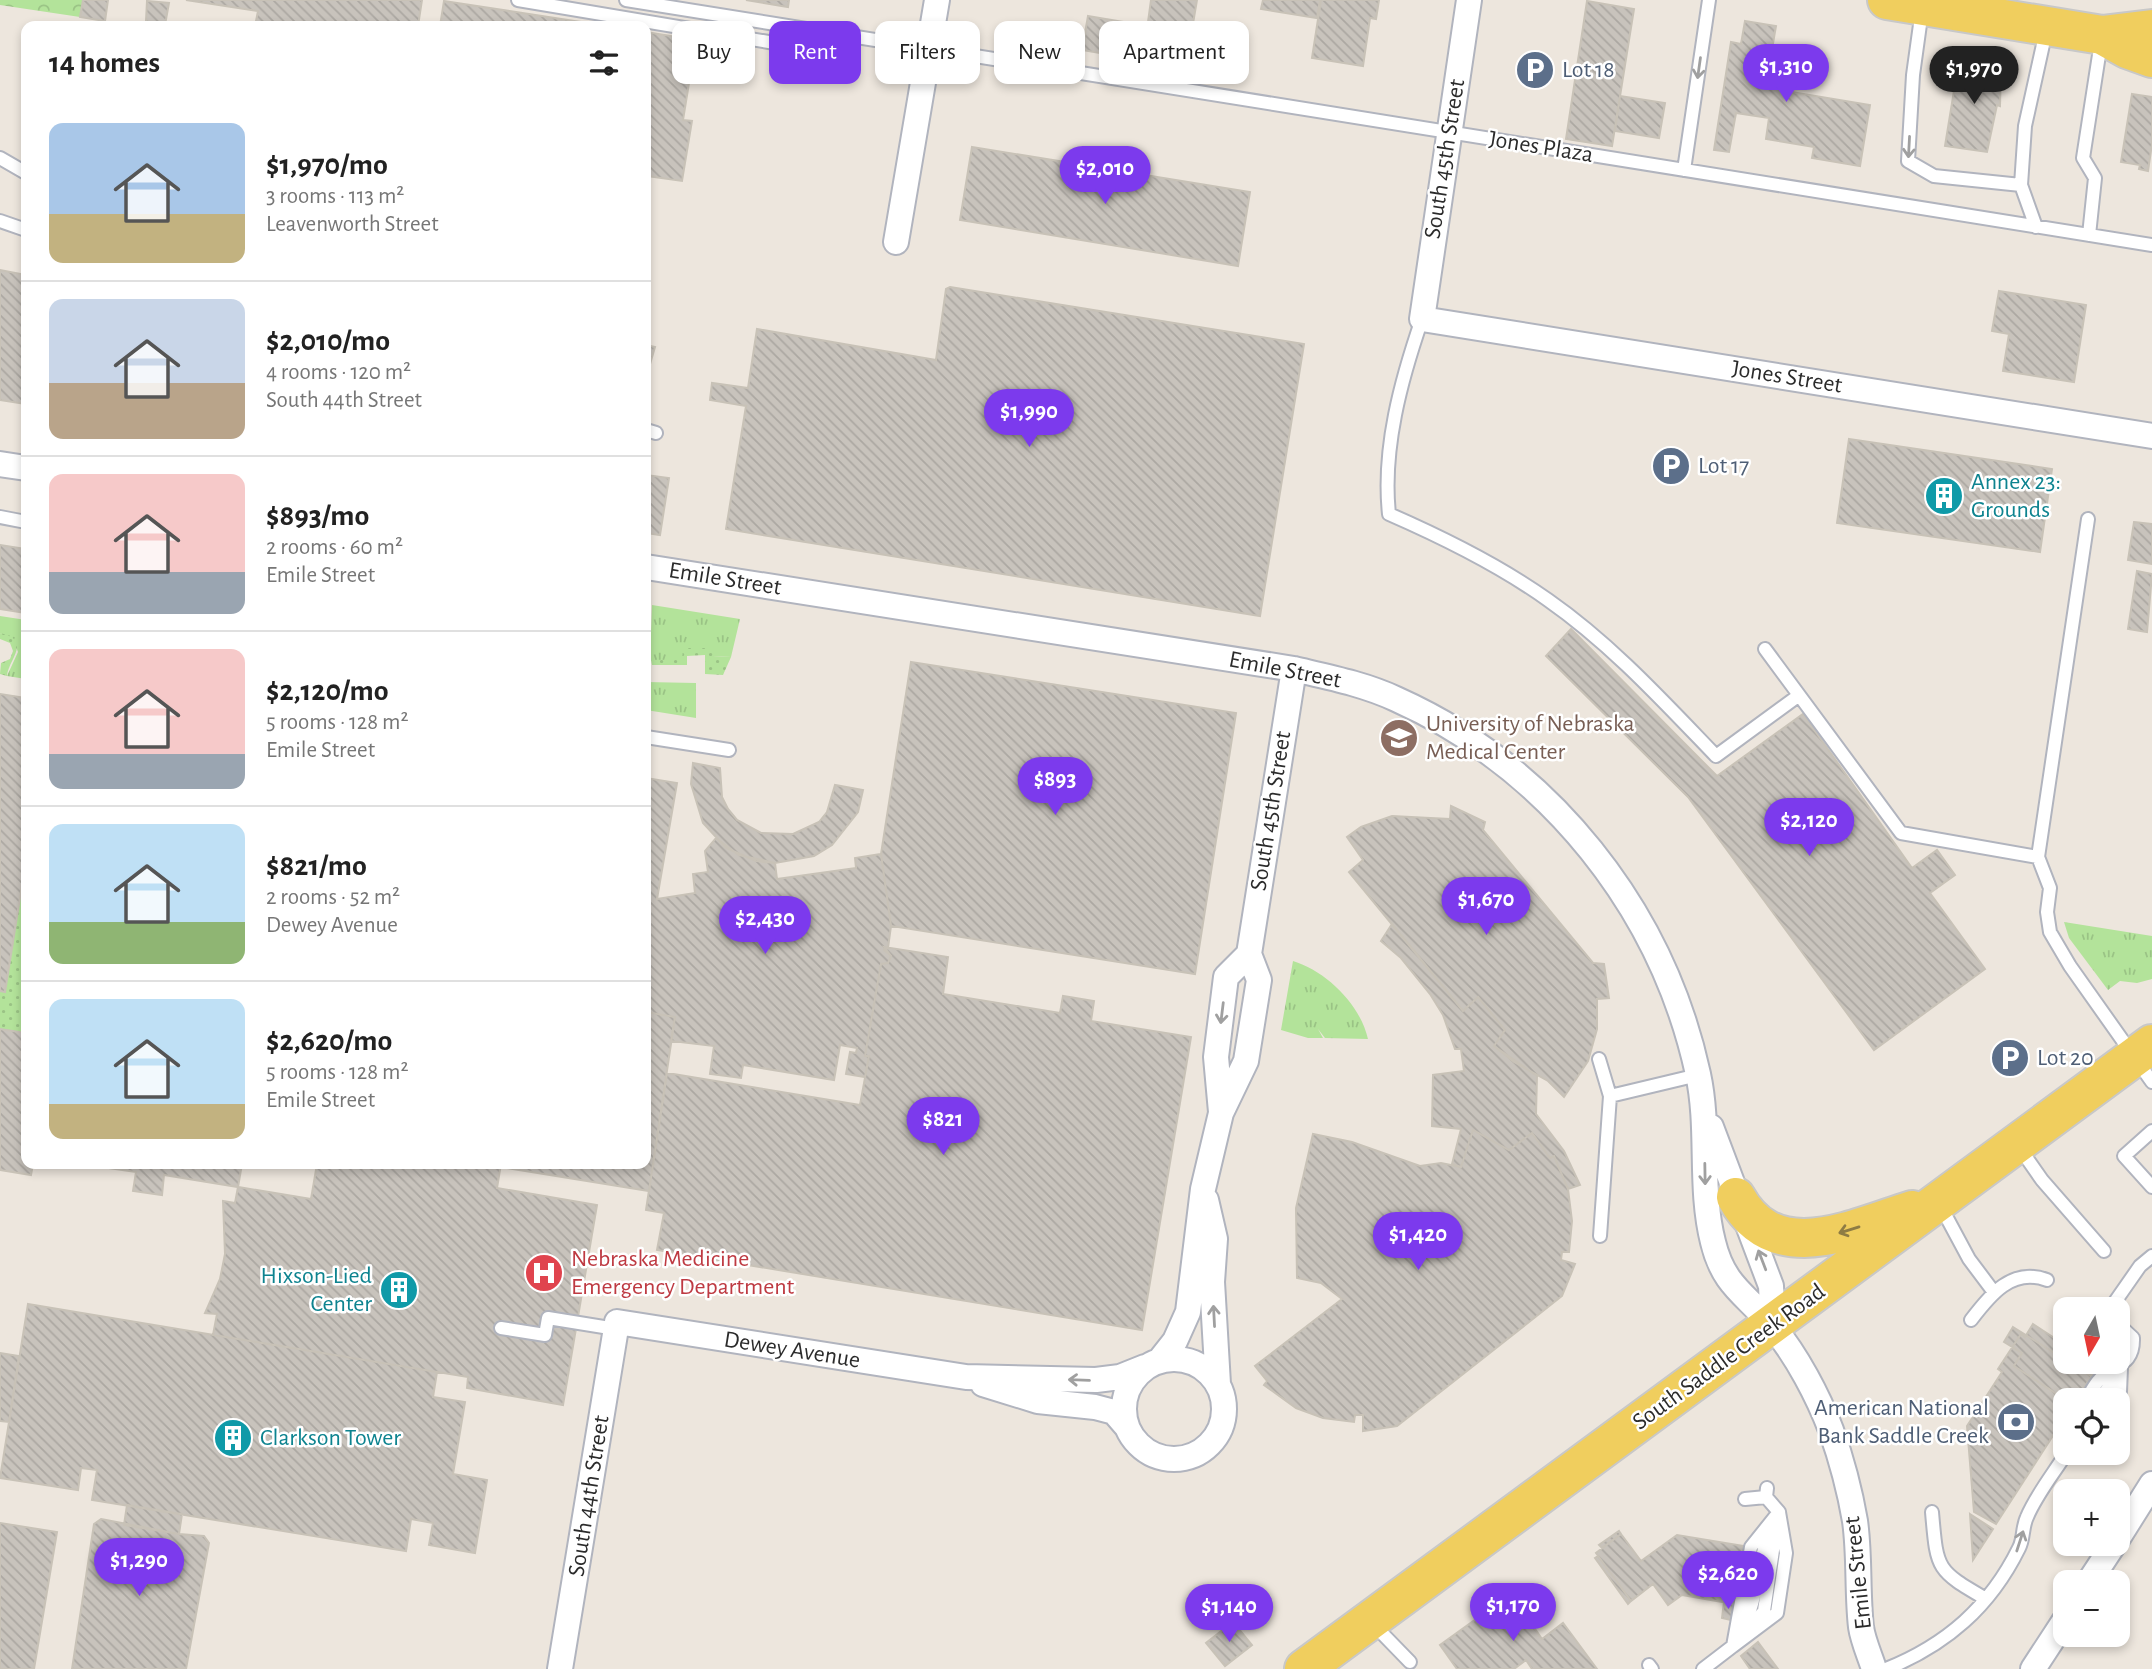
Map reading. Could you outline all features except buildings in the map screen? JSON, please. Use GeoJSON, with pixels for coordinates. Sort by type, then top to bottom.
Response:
{"type":"FeatureCollection","features":[{"type":"Feature","properties":{"kind":"main road"},"geometry":{"type":"LineString","coordinates":[[1905,3],[2102,35],[2133,29],[2152,29]]}},
{"type":"Feature","properties":{"kind":"main road"},"geometry":{"type":"LineString","coordinates":[[2102,35],[2127,50],[2152,58]]}},
{"type":"Feature","properties":{"kind":"main road","name":"South Saddle Creek Road"},"geometry":{"type":"LineString","coordinates":[[1304,1669],[1368,1619],[1773,1326],[2016,1144],[2146,1061]]}},
{"type":"Feature","properties":{"kind":"main road"},"geometry":{"type":"LineString","coordinates":[[1736,1196],[1754,1222],[1777,1236],[1792,1239],[1835,1234],[1938,1202]]}},
{"type":"Feature","properties":{"kind":"street"},"geometry":{"type":"LineString","coordinates":[[934,21],[937,0]]}},
{"type":"Feature","properties":{"kind":"street","name":"South 45th Street"},"geometry":{"type":"LineString","coordinates":[[1422,319],[1469,0]]}},
{"type":"Feature","properties":{"kind":"street"},"geometry":{"type":"LineString","coordinates":[[896,242],[923,84]]}},
{"type":"Feature","properties":{"kind":"street","name":"Jones Street"},"geometry":{"type":"LineString","coordinates":[[1422,319],[2152,434]]}},
{"type":"Feature","properties":{"kind":"street"},"geometry":{"type":"LineString","coordinates":[[0,464],[21,467]]}},
{"type":"Feature","properties":{"kind":"street","name":"Emile Street"},"geometry":{"type":"LineString","coordinates":[[651,568],[1294,669],[1395,698],[1472,742],[1540,792],[1600,859],[1649,938],[1681,1014],[1704,1106],[1771,1286],[1773,1326]]}},
{"type":"Feature","properties":{"kind":"street","name":"South 45th Street"},"geometry":{"type":"LineString","coordinates":[[1203,1189],[1215,1239],[1212,1282],[1218,1384],[1224,1416],[1219,1432],[1209,1445],[1196,1454],[1172,1458],[1148,1452],[1135,1441],[1127,1427],[1123,1410],[1125,1394],[1133,1378],[1175,1341],[1188,1312],[1203,1189],[1222,1112],[1246,1061],[1259,980],[1249,954],[1294,669]]}},
{"type":"Feature","properties":{"kind":"street","name":"Emile Street"},"geometry":{"type":"LineString","coordinates":[[1704,1106],[1705,1184],[1713,1244],[1735,1291],[1773,1326],[1808,1383],[1831,1431],[1855,1521],[1862,1630],[1874,1669]]}},
{"type":"Feature","properties":{"kind":"street","name":"Dewey Avenue"},"geometry":{"type":"LineString","coordinates":[[616,1326],[967,1377],[1096,1380],[1120,1377],[1153,1363]]}},
{"type":"Feature","properties":{"kind":"street","name":"South 44th Street"},"geometry":{"type":"LineString","coordinates":[[561,1669],[616,1326]]}},
{"type":"Feature","properties":{"kind":"street"},"geometry":{"type":"LineString","coordinates":[[1153,1363],[1178,1358],[1194,1362],[1208,1371],[1218,1384]]}},
{"type":"Feature","properties":{"kind":"street","name":"Dewey Avenue"},"geometry":{"type":"LineString","coordinates":[[967,1377],[1000,1392],[1114,1412],[1127,1427]]}},
{"type":"Feature","properties":{"kind":"street"},"geometry":{"type":"LineString","coordinates":[[2130,1519],[2152,1484]]}},
{"type":"Feature","properties":{"kind":"street"},"geometry":{"type":"LineString","coordinates":[[2033,1669],[2053,1638]]}},
{"type":"Feature","properties":{"kind":"lane"},"geometry":{"type":"LineString","coordinates":[[518,0],[643,21]]}},
{"type":"Feature","properties":{"kind":"lane","name":"Jones Plaza"},"geometry":{"type":"LineString","coordinates":[[626,0],[875,41]]}},
{"type":"Feature","properties":{"kind":"lane"},"geometry":{"type":"LineString","coordinates":[[1684,170],[1709,0]]}},
{"type":"Feature","properties":{"kind":"lane"},"geometry":{"type":"LineString","coordinates":[[1905,3],[1913,75],[1908,161],[1934,176],[2021,185]]}},
{"type":"Feature","properties":{"kind":"lane"},"geometry":{"type":"LineString","coordinates":[[651,22],[769,42]]}},
{"type":"Feature","properties":{"kind":"lane"},"geometry":{"type":"LineString","coordinates":[[2036,226],[2021,185],[2025,126],[2048,26]]}},
{"type":"Feature","properties":{"kind":"lane"},"geometry":{"type":"LineString","coordinates":[[2089,235],[2095,178],[2083,158],[2102,35]]}},
{"type":"Feature","properties":{"kind":"lane","name":"Jones Plaza"},"geometry":{"type":"LineString","coordinates":[[980,58],[2152,245]]}},
{"type":"Feature","properties":{"kind":"lane"},"geometry":{"type":"LineString","coordinates":[[0,158],[21,170]]}},
{"type":"Feature","properties":{"kind":"lane"},"geometry":{"type":"LineString","coordinates":[[0,221],[21,228]]}},
{"type":"Feature","properties":{"kind":"lane"},"geometry":{"type":"LineString","coordinates":[[1422,319],[1403,382],[1386,484],[1389,514],[1448,540],[1548,600],[1635,671],[1716,756],[1798,696]]}},
{"type":"Feature","properties":{"kind":"lane"},"geometry":{"type":"LineString","coordinates":[[0,517],[21,521]]}},
{"type":"Feature","properties":{"kind":"lane"},"geometry":{"type":"LineString","coordinates":[[2088,519],[2038,857],[2050,888],[2047,912],[2050,932],[2146,1061]]}},
{"type":"Feature","properties":{"kind":"lane"},"geometry":{"type":"LineString","coordinates":[[1765,649],[1901,833],[2038,857]]}},
{"type":"Feature","properties":{"kind":"lane"},"geometry":{"type":"LineString","coordinates":[[651,738],[729,750]]}},
{"type":"Feature","properties":{"kind":"lane"},"geometry":{"type":"LineString","coordinates":[[1599,1059],[1610,1096],[1600,1236]]}},
{"type":"Feature","properties":{"kind":"lane"},"geometry":{"type":"LineString","coordinates":[[1610,1096],[1698,1075]]}},
{"type":"Feature","properties":{"kind":"lane"},"geometry":{"type":"LineString","coordinates":[[2152,1131],[2124,1156],[2152,1187]]}},
{"type":"Feature","properties":{"kind":"lane"},"geometry":{"type":"LineString","coordinates":[[2016,1144],[2042,1180],[2104,1251]]}},
{"type":"Feature","properties":{"kind":"lane"},"geometry":{"type":"LineString","coordinates":[[1938,1202],[1969,1259],[1993,1291]]}},
{"type":"Feature","properties":{"kind":"lane"},"geometry":{"type":"LineString","coordinates":[[2118,1297],[2140,1266],[2152,1256]]}},
{"type":"Feature","properties":{"kind":"lane"},"geometry":{"type":"LineString","coordinates":[[1971,1321],[1993,1291],[2013,1279],[2030,1275],[2047,1280]]}},
{"type":"Feature","properties":{"kind":"lane"},"geometry":{"type":"LineString","coordinates":[[501,1328],[545,1335],[548,1318],[616,1326]]}},
{"type":"Feature","properties":{"kind":"lane"},"geometry":{"type":"LineString","coordinates":[[2130,1335],[2133,1338],[2133,1348],[2130,1353]]}},
{"type":"Feature","properties":{"kind":"lane"},"geometry":{"type":"LineString","coordinates":[[2094,1388],[2100,1378],[2108,1374]]}},
{"type":"Feature","properties":{"kind":"lane"},"geometry":{"type":"LineString","coordinates":[[1886,1669],[1938,1644],[1961,1628],[1986,1599],[2020,1547],[2026,1518],[2059,1465]]}},
{"type":"Feature","properties":{"kind":"lane"},"geometry":{"type":"LineString","coordinates":[[1703,1669],[1733,1646],[1764,1611],[1779,1512],[1767,1493],[1745,1499]]}},
{"type":"Feature","properties":{"kind":"lane"},"geometry":{"type":"LineString","coordinates":[[1733,1646],[1751,1547],[1779,1512]]}},
{"type":"Feature","properties":{"kind":"lane"},"geometry":{"type":"LineString","coordinates":[[1932,1513],[1940,1568],[1952,1580],[1986,1599]]}},
{"type":"Feature","properties":{"kind":"lane"},"geometry":{"type":"LineString","coordinates":[[1368,1619],[1410,1662]]}},
{"type":"Feature","properties":{"kind":"green space"},"geometry":{"type":"Polygon","coordinates":[[[0,0],[83,0],[80,17],[0,5],[0,0]]]}},
{"type":"Feature","properties":{"kind":"green space"},"geometry":{"type":"Polygon","coordinates":[[[652,605],[740,619],[731,657],[713,656],[713,649],[683,648],[683,660],[651,661],[652,605]]]}},
{"type":"Feature","properties":{"kind":"green space"},"geometry":{"type":"Polygon","coordinates":[[[0,616],[21,619],[21,678],[7,676],[18,652],[14,641],[0,633],[0,616]]]}},
{"type":"Feature","properties":{"kind":"green space"},"geometry":{"type":"Polygon","coordinates":[[[0,633],[10,636],[17,645],[7,676],[0,674],[1,663],[10,659],[13,651],[10,643],[0,639],[0,633]]]}},
{"type":"Feature","properties":{"kind":"green space"},"geometry":{"type":"Polygon","coordinates":[[[683,648],[713,648],[713,656],[731,657],[723,675],[705,674],[705,655],[687,656],[687,665],[652,665],[651,660],[682,660],[683,648]]]}},
{"type":"Feature","properties":{"kind":"green space"},"geometry":{"type":"Polygon","coordinates":[[[651,682],[696,683],[696,718],[651,711],[651,682]]]}},
{"type":"Feature","properties":{"kind":"green space"},"geometry":{"type":"Polygon","coordinates":[[[21,894],[21,1032],[0,1029],[0,991],[5,992],[21,894]]]}},
{"type":"Feature","properties":{"kind":"green space"},"geometry":{"type":"Polygon","coordinates":[[[2064,922],[2152,936],[2152,979],[2137,983],[2120,981],[2108,990],[2069,938],[2064,922]]]}},
{"type":"Feature","properties":{"kind":"green space"},"geometry":{"type":"Polygon","coordinates":[[[1293,961],[1318,972],[1340,991],[1358,1013],[1368,1039],[1325,1038],[1318,1029],[1323,1038],[1308,1038],[1281,1030],[1293,961]]]}},
{"type":"Feature","properties":{"kind":"place","name":"Lot 18"},"geometry":{"type":"Point","coordinates":[1535,70]}},
{"type":"Feature","properties":{"kind":"place","name":"Lot 17"},"geometry":{"type":"Point","coordinates":[1671,466]}},
{"type":"Feature","properties":{"kind":"place","name":"Annex 23: Grounds"},"geometry":{"type":"Point","coordinates":[1944,496]}},
{"type":"Feature","properties":{"kind":"place","name":"University of Nebraska Medical Center"},"geometry":{"type":"Point","coordinates":[1399,738]}},
{"type":"Feature","properties":{"kind":"place","name":"Lot 20"},"geometry":{"type":"Point","coordinates":[2010,1058]}},
{"type":"Feature","properties":{"kind":"place","name":"Nebraska Medicine Emergency Department"},"geometry":{"type":"Point","coordinates":[544,1273]}},
{"type":"Feature","properties":{"kind":"place","name":"Hixson-Lied Center"},"geometry":{"type":"Point","coordinates":[399,1290]}},
{"type":"Feature","properties":{"kind":"place","name":"American National Bank Saddle Creek"},"geometry":{"type":"Point","coordinates":[2016,1422]}},
{"type":"Feature","properties":{"kind":"place","name":"Clarkson Tower"},"geometry":{"type":"Point","coordinates":[233,1438]}}]}
